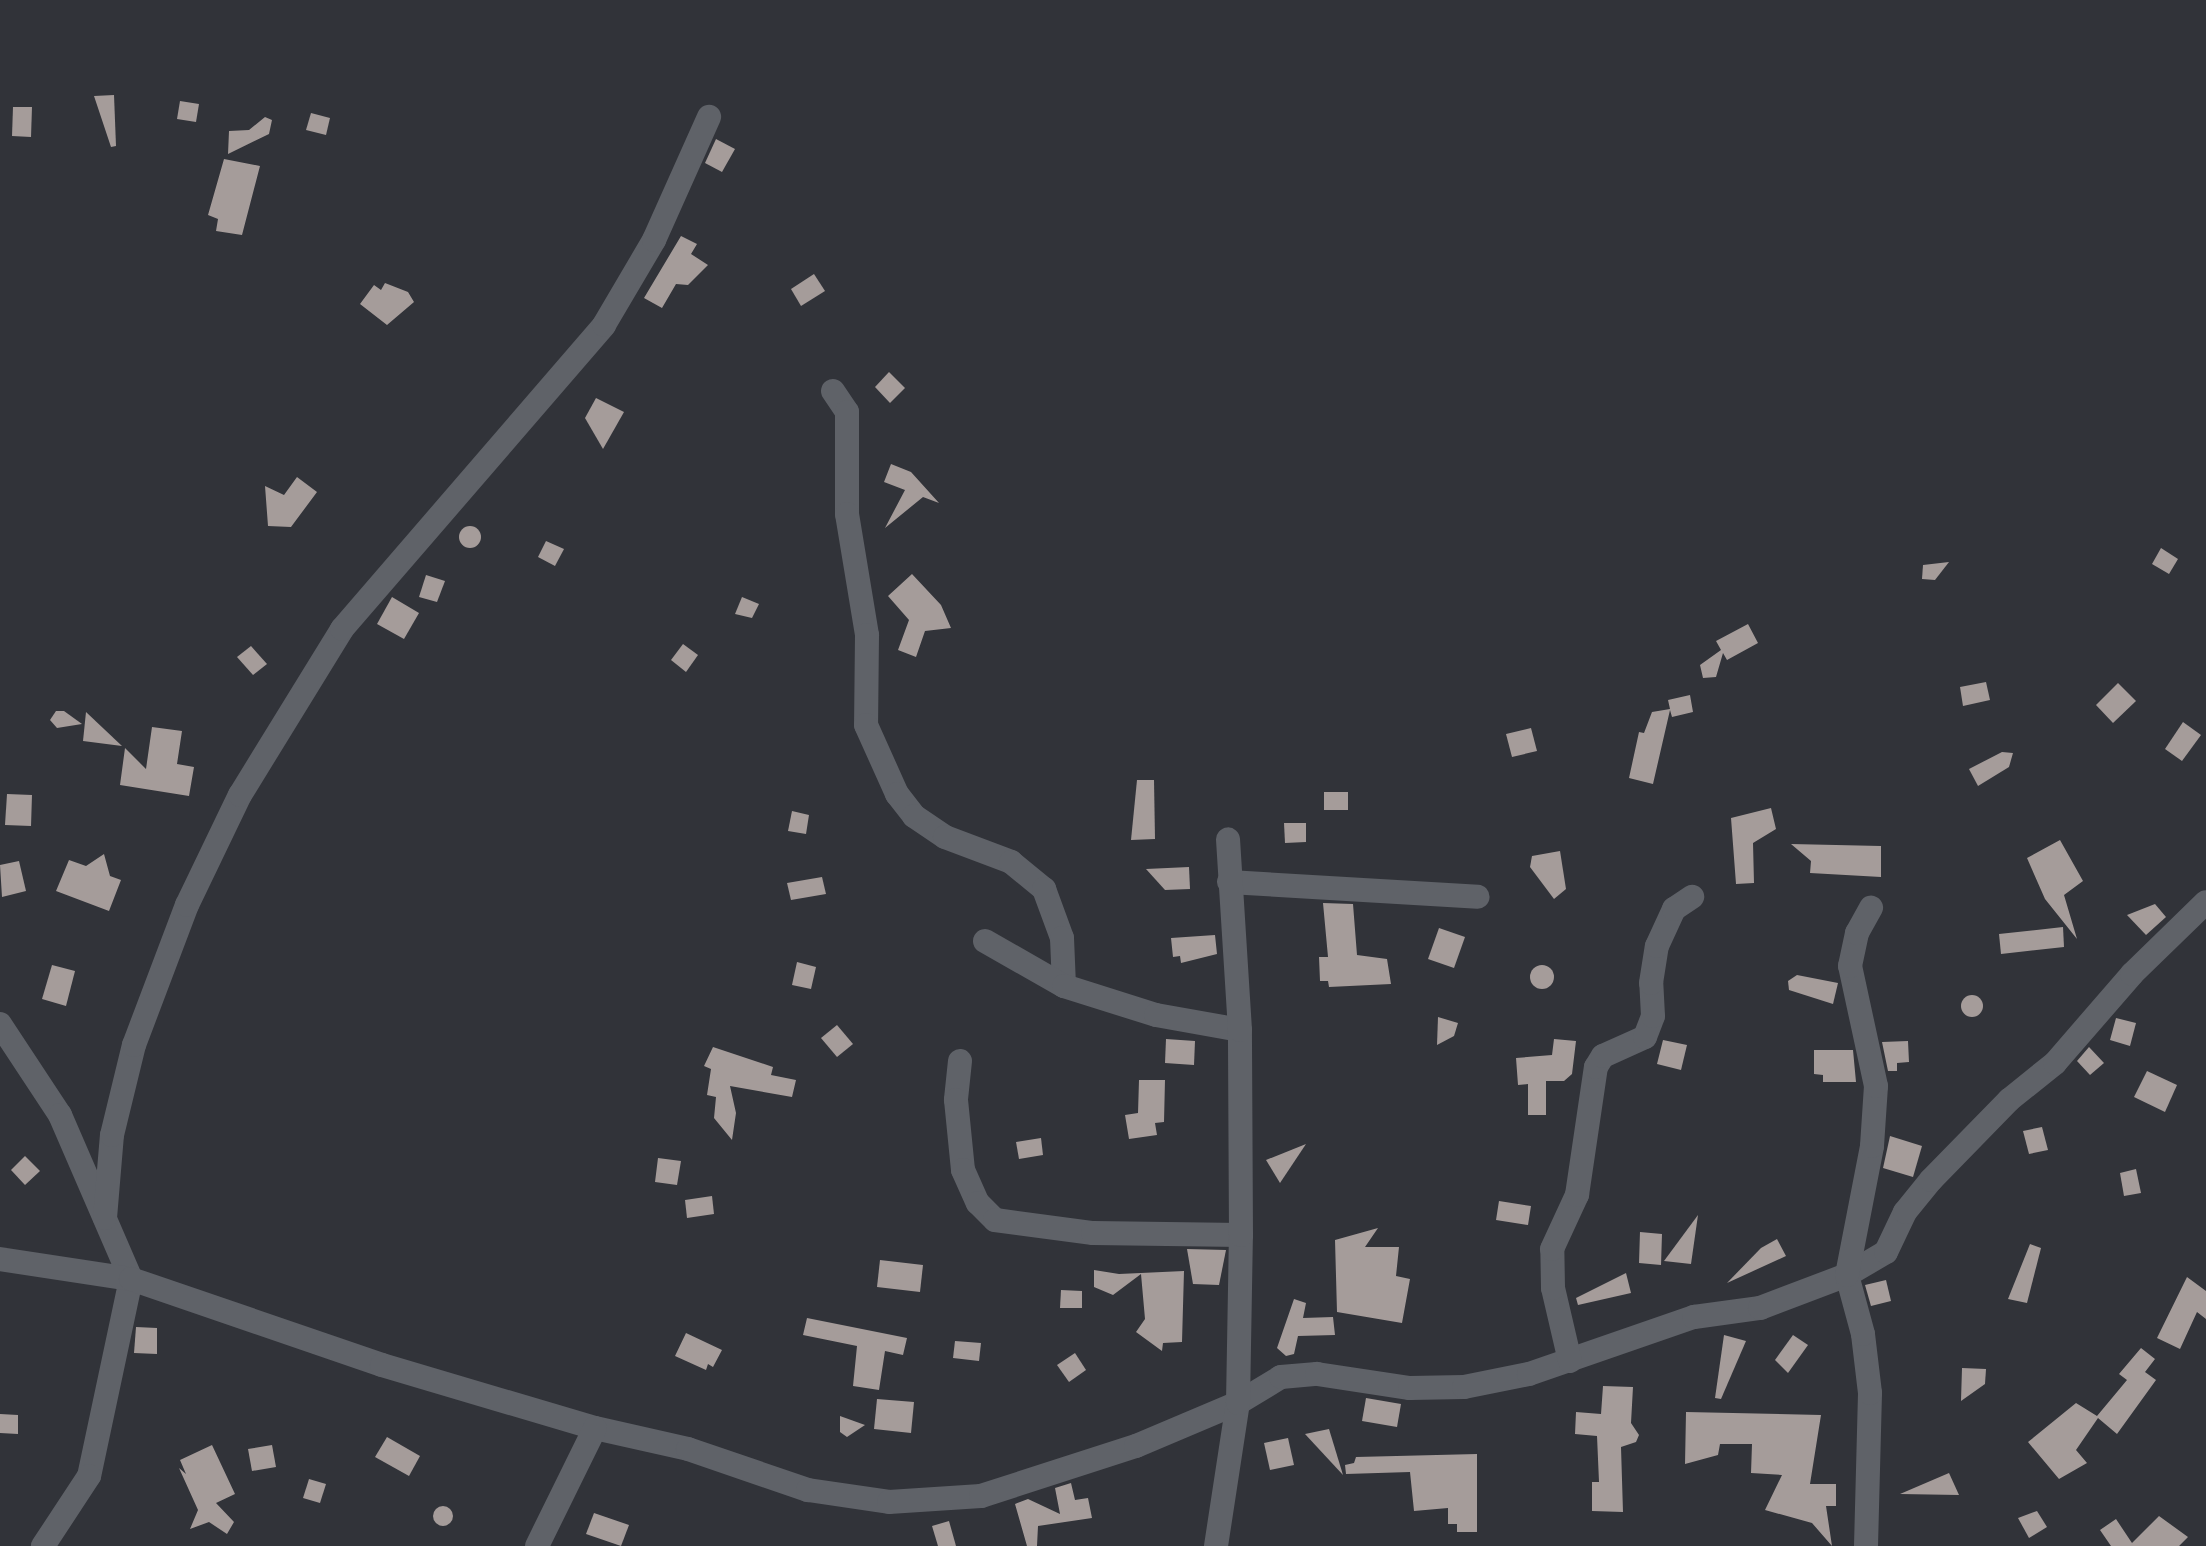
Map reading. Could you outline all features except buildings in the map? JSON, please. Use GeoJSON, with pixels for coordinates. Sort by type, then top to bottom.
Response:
{"type":"FeatureCollection","features":[{"type":"Feature","properties":{"kind":"street"},"geometry":{"type":"LineString","coordinates":[[105,1218],[112,1135],[130,1060],[187,905],[240,795],[342,629],[604,325],[654,240],[709,117]]}},
{"type":"Feature","properties":{"kind":"street"},"geometry":{"type":"LineString","coordinates":[[833,391],[847,412],[844,480],[866,613],[866,725],[876,751],[914,816],[945,837],[1011,862],[1044,889],[1062,938],[1064,986]]}},
{"type":"Feature","properties":{"kind":"street"},"geometry":{"type":"LineString","coordinates":[[1216,1546],[1238,1403],[1241,1235],[1240,1030],[1228,839]]}},
{"type":"Feature","properties":{"kind":"street"},"geometry":{"type":"LineString","coordinates":[[1229,882],[1478,897]]}},
{"type":"Feature","properties":{"kind":"street"},"geometry":{"type":"LineString","coordinates":[[1570,1361],[1553,1288],[1552,1249],[1577,1195],[1596,1067],[1603,1056],[1645,1037],[1653,1016],[1651,983],[1657,946],[1674,909],[1692,897]]}},
{"type":"Feature","properties":{"kind":"street"},"geometry":{"type":"LineString","coordinates":[[0,1259],[131,1279],[340,1352],[595,1428],[688,1449],[808,1490],[930,1503],[981,1496],[1136,1446],[1238,1403],[1281,1377],[1300,1374],[1437,1388],[1529,1374],[1694,1317],[1760,1308],[1847,1275],[1886,1252],[1905,1212],[1931,1180],[2009,1100],[2055,1063],[2132,974],[2206,902]]}},
{"type":"Feature","properties":{"kind":"street"},"geometry":{"type":"LineString","coordinates":[[1866,1546],[1870,1393],[1863,1334],[1847,1275],[1872,1146],[1876,1086],[1850,966],[1857,933],[1871,908]]}},
{"type":"Feature","properties":{"kind":"street"},"geometry":{"type":"LineString","coordinates":[[985,941],[1064,986],[1156,1015],[1240,1030]]}},
{"type":"Feature","properties":{"kind":"street"},"geometry":{"type":"LineString","coordinates":[[0,1024],[60,1115],[131,1279],[89,1476],[43,1546]]}},
{"type":"Feature","properties":{"kind":"street"},"geometry":{"type":"LineString","coordinates":[[960,1061],[956,1100],[963,1170],[978,1203],[995,1220],[1093,1233],[1241,1235]]}},
{"type":"Feature","properties":{"kind":"street"},"geometry":{"type":"LineString","coordinates":[[537,1546],[595,1428]]}}]}
